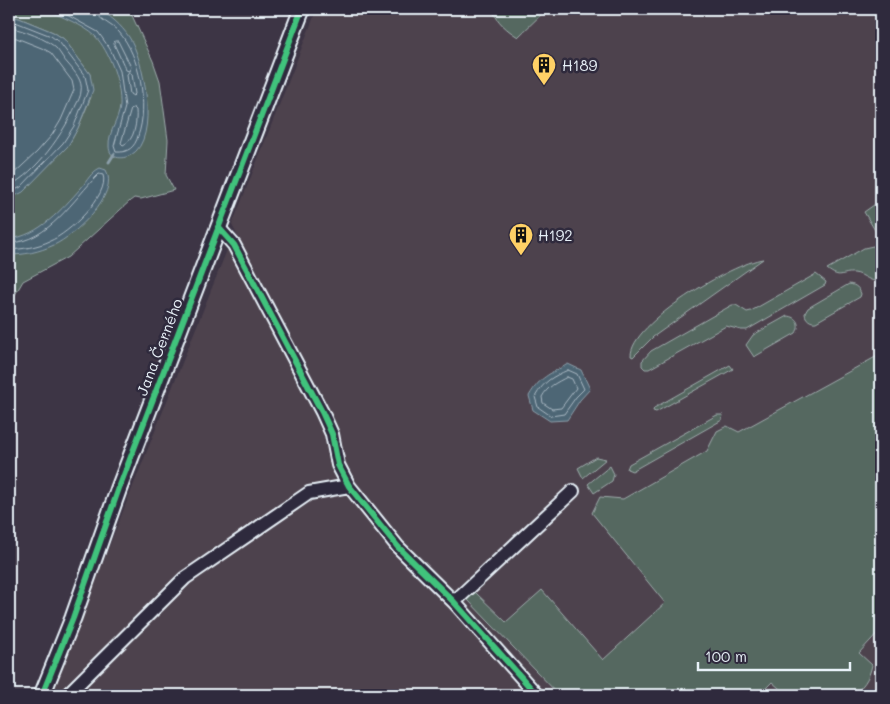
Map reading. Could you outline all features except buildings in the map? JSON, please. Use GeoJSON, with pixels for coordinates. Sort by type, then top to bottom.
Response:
{"type":"FeatureCollection","features":[{"type":"Feature","properties":{"kind":"street","name":"Jana Černého"},"geometry":{"type":"LineString","coordinates":[[42,695],[73,618],[118,488],[302,9]]}},
{"type":"Feature","properties":{"kind":"street"},"geometry":{"type":"LineString","coordinates":[[218,227],[234,245],[322,412],[332,434],[338,465],[349,486],[398,547],[454,602],[537,695]]}},
{"type":"Feature","properties":{"kind":"street"},"geometry":{"type":"LineString","coordinates":[[67,695],[185,578],[309,493],[349,486]]}},
{"type":"Feature","properties":{"kind":"street"},"geometry":{"type":"LineString","coordinates":[[454,602],[573,491]]}},
{"type":"Feature","properties":{"kind":"shaded area"},"geometry":{"type":"Polygon","coordinates":[[[317,9],[881,9],[881,695],[50,695],[227,250],[240,241],[232,225],[317,9]]]}},
{"type":"Feature","properties":{"kind":"green space"},"geometry":{"type":"Polygon","coordinates":[[[9,9],[129,9],[160,81],[168,140],[166,175],[174,190],[141,199],[134,198],[68,257],[23,281],[9,305],[9,199],[23,191],[68,146],[91,97],[90,74],[64,39],[53,32],[19,18],[9,16],[9,9]]]}},
{"type":"Feature","properties":{"kind":"green space"},"geometry":{"type":"Polygon","coordinates":[[[492,9],[547,9],[518,37],[503,25],[492,9]]]}},
{"type":"Feature","properties":{"kind":"green space"},"geometry":{"type":"Polygon","coordinates":[[[881,200],[881,230],[876,232],[864,212],[881,200]]]}},
{"type":"Feature","properties":{"kind":"green space"},"geometry":{"type":"Polygon","coordinates":[[[873,246],[881,249],[881,280],[874,281],[854,273],[838,275],[827,269],[864,248],[873,246]]]}},
{"type":"Feature","properties":{"kind":"green space"},"geometry":{"type":"Polygon","coordinates":[[[763,259],[653,337],[633,357],[631,356],[635,343],[647,327],[664,312],[685,297],[730,271],[763,259]]]}},
{"type":"Feature","properties":{"kind":"green space"},"geometry":{"type":"Polygon","coordinates":[[[816,274],[826,282],[825,285],[747,330],[726,326],[649,369],[645,369],[642,366],[642,361],[651,351],[732,305],[736,305],[747,312],[751,311],[816,274]]]}},
{"type":"Feature","properties":{"kind":"green space"},"geometry":{"type":"Polygon","coordinates":[[[849,284],[858,288],[861,294],[860,297],[816,322],[807,319],[805,313],[808,308],[849,284]]]}},
{"type":"Feature","properties":{"kind":"green space"},"geometry":{"type":"Polygon","coordinates":[[[787,316],[796,319],[798,327],[796,333],[754,357],[746,345],[753,335],[787,316]]]}},
{"type":"Feature","properties":{"kind":"green space"},"geometry":{"type":"Polygon","coordinates":[[[881,354],[881,629],[859,653],[872,665],[865,683],[851,695],[787,695],[772,682],[759,695],[559,695],[467,599],[475,592],[506,622],[542,590],[603,660],[665,603],[592,513],[600,497],[623,499],[707,451],[717,431],[727,426],[739,432],[881,354]]]}},
{"type":"Feature","properties":{"kind":"green space"},"geometry":{"type":"Polygon","coordinates":[[[730,365],[733,369],[656,412],[653,411],[654,408],[730,365]]]}},
{"type":"Feature","properties":{"kind":"green space"},"geometry":{"type":"Polygon","coordinates":[[[717,415],[723,415],[722,420],[632,471],[627,469],[629,464],[717,415]]]}},
{"type":"Feature","properties":{"kind":"green space"},"geometry":{"type":"Polygon","coordinates":[[[596,457],[606,459],[583,478],[578,468],[596,457]]]}},
{"type":"Feature","properties":{"kind":"green space"},"geometry":{"type":"Polygon","coordinates":[[[610,466],[614,474],[612,481],[594,493],[588,484],[610,466]]]}},
{"type":"Feature","properties":{"kind":"water"},"geometry":{"type":"Polygon","coordinates":[[[81,8],[98,10],[115,21],[129,37],[140,62],[144,80],[147,116],[145,133],[140,146],[131,155],[124,158],[114,156],[111,154],[109,146],[120,106],[119,88],[110,59],[95,36],[90,32],[78,24],[45,9],[81,8]]]}},
{"type":"Feature","properties":{"kind":"water"},"geometry":{"type":"Polygon","coordinates":[[[9,16],[19,18],[53,32],[64,39],[90,74],[93,90],[78,128],[68,146],[23,192],[9,199],[9,16]]]}},
{"type":"Feature","properties":{"kind":"water"},"geometry":{"type":"Polygon","coordinates":[[[100,168],[106,170],[109,180],[107,191],[93,213],[83,224],[54,245],[32,253],[9,255],[9,239],[30,233],[58,213],[92,174],[100,168]]]}},
{"type":"Feature","properties":{"kind":"water"},"geometry":{"type":"Polygon","coordinates":[[[568,364],[581,370],[590,389],[567,420],[550,421],[533,410],[529,396],[541,380],[568,364]]]}},
{"type":"Feature","properties":{"kind":"waterway"},"geometry":{"type":"LineString","coordinates":[[109,162],[114,154]]}},
{"type":"Feature","properties":{"kind":"cycle path"},"geometry":{"type":"LineString","coordinates":[[42,695],[73,618],[119,488],[302,9]]}},
{"type":"Feature","properties":{"kind":"cycle path"},"geometry":{"type":"LineString","coordinates":[[218,227],[234,245],[322,412],[332,434],[338,465],[349,486],[398,547],[454,602],[537,695]]}},
{"type":"Feature","properties":{"kind":"place","name":"H189"},"geometry":{"type":"Point","coordinates":[544,86]}},
{"type":"Feature","properties":{"kind":"place","name":"H192"},"geometry":{"type":"Point","coordinates":[521,256]}}]}
